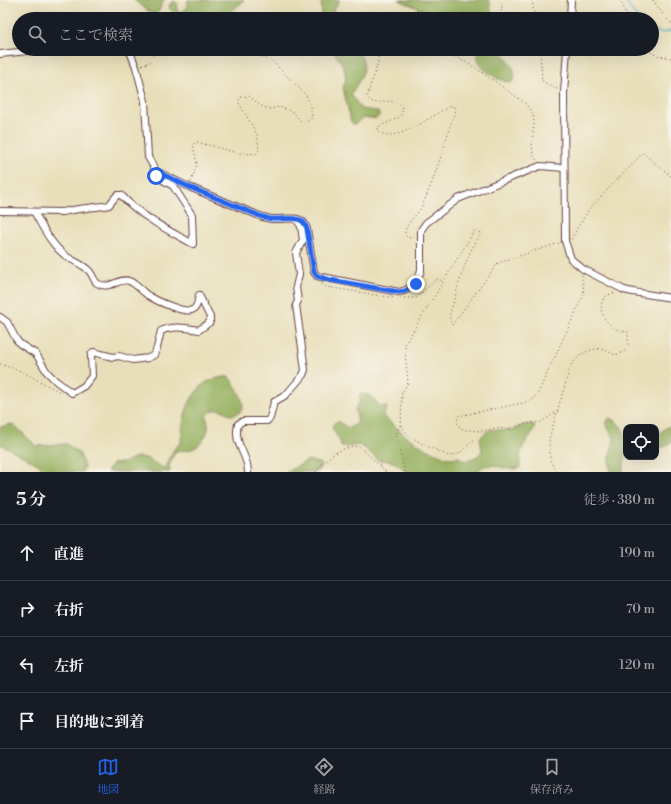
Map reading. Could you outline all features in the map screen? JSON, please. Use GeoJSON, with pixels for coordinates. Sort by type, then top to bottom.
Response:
{"type":"FeatureCollection","features":[{"type":"Feature","properties":{"kind":"street"},"geometry":{"type":"LineString","coordinates":[[570,12],[571,0]]}},
{"type":"Feature","properties":{"kind":"street"},"geometry":{"type":"LineString","coordinates":[[0,54],[12,53]]}},
{"type":"Feature","properties":{"kind":"street"},"geometry":{"type":"LineString","coordinates":[[0,211],[63,212],[101,207],[109,205],[117,195],[121,195],[141,213],[193,244],[192,215],[173,186],[156,176],[156,171],[148,157],[145,101],[132,56]]}},
{"type":"Feature","properties":{"kind":"street"},"geometry":{"type":"LineString","coordinates":[[567,56],[564,93],[565,241],[571,259],[583,269],[624,290],[671,298]]}},
{"type":"Feature","properties":{"kind":"street"},"geometry":{"type":"LineString","coordinates":[[156,171],[189,187],[260,216],[272,219],[296,219],[305,223],[314,272],[317,276],[393,291],[405,291],[417,280],[421,270],[420,236],[421,230],[426,223],[458,199],[540,166],[564,168]]}},
{"type":"Feature","properties":{"kind":"street"},"geometry":{"type":"LineString","coordinates":[[0,317],[6,322],[20,344],[36,354],[47,372],[72,393],[84,386],[92,376],[91,355],[93,352],[113,357],[120,356],[133,360],[148,358],[154,355],[161,331],[176,328],[199,330],[210,322],[210,317],[199,295],[196,308],[185,311],[149,296],[129,281],[124,280],[111,285],[100,285],[96,282],[87,268],[66,256],[55,246],[34,212]]}},
{"type":"Feature","properties":{"kind":"street"},"geometry":{"type":"LineString","coordinates":[[248,472],[246,458],[238,445],[238,424],[243,422],[267,421],[270,418],[274,402],[286,395],[303,375],[305,370],[296,305],[298,301],[296,287],[299,274],[296,253],[303,240],[301,226],[296,219]]}},
{"type":"Feature","properties":{"kind":"path"},"geometry":{"type":"LineString","coordinates":[[501,0],[501,12]]}},
{"type":"Feature","properties":{"kind":"path"},"geometry":{"type":"LineString","coordinates":[[532,0],[534,12]]}},
{"type":"Feature","properties":{"kind":"path"},"geometry":{"type":"LineString","coordinates":[[620,0],[625,12]]}},
{"type":"Feature","properties":{"kind":"path"},"geometry":{"type":"LineString","coordinates":[[653,0],[671,23]]}},
{"type":"Feature","properties":{"kind":"path"},"geometry":{"type":"LineString","coordinates":[[396,12],[419,10],[424,12]]}},
{"type":"Feature","properties":{"kind":"path"},"geometry":{"type":"LineString","coordinates":[[136,67],[149,63],[153,56]]}},
{"type":"Feature","properties":{"kind":"path"},"geometry":{"type":"LineString","coordinates":[[189,187],[197,164],[193,144],[197,142],[238,153],[256,154],[259,150],[257,134],[239,103],[241,97],[248,96],[261,106],[270,109],[280,107],[292,112],[301,120],[306,122],[312,118],[311,106],[306,95],[271,60],[260,56]]}},
{"type":"Feature","properties":{"kind":"path"},"geometry":{"type":"LineString","coordinates":[[378,56],[378,63],[367,96],[369,101],[373,103],[392,101],[402,107],[400,117],[378,127],[378,131],[381,134],[388,136],[396,135],[417,125],[444,109],[454,106],[455,110],[439,164],[421,208],[404,230],[405,235],[408,238],[420,236]]}},
{"type":"Feature","properties":{"kind":"path"},"geometry":{"type":"LineString","coordinates":[[454,56],[474,67],[524,102],[533,114],[533,155],[540,166]]}},
{"type":"Feature","properties":{"kind":"path"},"geometry":{"type":"LineString","coordinates":[[541,56],[543,82],[564,93]]}},
{"type":"Feature","properties":{"kind":"path"},"geometry":{"type":"LineString","coordinates":[[659,56],[671,57]]}},
{"type":"Feature","properties":{"kind":"path"},"geometry":{"type":"LineString","coordinates":[[405,472],[396,437],[401,424],[402,392],[408,383],[404,351],[405,344],[476,230],[480,231],[481,234],[475,242],[469,256],[451,310],[449,317],[452,325],[498,263],[572,239],[589,209],[643,153],[671,176]]}},
{"type":"Feature","properties":{"kind":"path"},"geometry":{"type":"LineString","coordinates":[[558,411],[541,422],[524,424],[510,429],[495,428],[483,431],[467,430],[460,428],[457,422],[458,416],[523,403],[532,399],[538,393],[584,294],[581,278],[583,269]]}},
{"type":"Feature","properties":{"kind":"path"},"geometry":{"type":"LineString","coordinates":[[556,472],[550,460],[549,439],[571,365],[579,356],[587,351],[597,349],[607,351],[613,355],[624,352],[628,345],[628,332],[615,329],[606,322],[601,305],[603,299],[610,294],[624,290]]}},
{"type":"Feature","properties":{"kind":"path"},"geometry":{"type":"LineString","coordinates":[[0,364],[21,371],[57,391],[68,395],[72,393]]}},
{"type":"Feature","properties":{"kind":"path"},"geometry":{"type":"LineString","coordinates":[[401,424],[409,436],[449,456],[459,454],[483,431]]}},
{"type":"Feature","properties":{"kind":"path"},"geometry":{"type":"LineString","coordinates":[[316,472],[333,454],[345,448],[358,446],[386,472]]}},
{"type":"Feature","properties":{"kind":"green space"},"geometry":{"type":"Polygon","coordinates":[[[134,0],[165,0],[159,11],[148,11],[134,0]]]}},
{"type":"Feature","properties":{"kind":"green space"},"geometry":{"type":"Polygon","coordinates":[[[188,0],[244,0],[231,12],[180,12],[186,9],[188,0]]]}},
{"type":"Feature","properties":{"kind":"green space"},"geometry":{"type":"Polygon","coordinates":[[[321,0],[340,0],[333,12],[322,12],[321,0]]]}},
{"type":"Feature","properties":{"kind":"green space"},"geometry":{"type":"Polygon","coordinates":[[[399,0],[489,0],[492,12],[427,12],[399,0]]]}},
{"type":"Feature","properties":{"kind":"green space"},"geometry":{"type":"Polygon","coordinates":[[[174,1],[178,4],[178,12],[173,12],[169,8],[170,4],[174,1]]]}},
{"type":"Feature","properties":{"kind":"green space"},"geometry":{"type":"Polygon","coordinates":[[[337,56],[361,56],[364,67],[363,72],[351,94],[361,109],[377,112],[379,113],[379,116],[373,119],[362,119],[355,124],[351,122],[343,88],[346,79],[344,67],[337,56]]]}},
{"type":"Feature","properties":{"kind":"green space"},"geometry":{"type":"Polygon","coordinates":[[[477,56],[505,56],[514,70],[514,79],[511,83],[498,79],[481,67],[477,56]]]}},
{"type":"Feature","properties":{"kind":"green space"},"geometry":{"type":"Polygon","coordinates":[[[223,377],[229,377],[236,387],[242,399],[242,410],[230,415],[221,410],[215,410],[209,413],[206,416],[208,427],[204,438],[195,448],[176,451],[170,463],[170,472],[107,472],[112,464],[122,463],[137,457],[146,458],[165,468],[174,449],[181,443],[182,426],[186,410],[193,396],[205,383],[223,377]]]}},
{"type":"Feature","properties":{"kind":"green space"},"geometry":{"type":"Polygon","coordinates":[[[361,394],[371,397],[381,407],[387,407],[383,416],[407,437],[426,449],[448,458],[458,457],[465,461],[476,457],[482,451],[480,438],[487,431],[509,430],[528,424],[534,425],[535,428],[522,451],[520,468],[510,469],[488,465],[478,470],[478,472],[406,472],[394,462],[379,461],[365,448],[359,445],[341,447],[340,441],[332,428],[334,423],[338,421],[348,428],[355,425],[358,421],[355,409],[360,401],[359,395],[361,394]]]}},
{"type":"Feature","properties":{"kind":"green space"},"geometry":{"type":"Polygon","coordinates":[[[609,418],[615,421],[623,430],[623,460],[624,460],[623,472],[611,472],[609,459],[614,439],[606,424],[609,418]]]}},
{"type":"Feature","properties":{"kind":"green space"},"geometry":{"type":"Polygon","coordinates":[[[9,424],[14,425],[36,446],[66,444],[80,454],[84,467],[82,472],[47,472],[38,464],[0,444],[0,426],[2,427],[9,424]]]}},
{"type":"Feature","properties":{"kind":"green space"},"geometry":{"type":"Polygon","coordinates":[[[669,426],[671,428],[671,442],[666,446],[659,448],[659,434],[669,426]]]}},
{"type":"Feature","properties":{"kind":"green space"},"geometry":{"type":"Polygon","coordinates":[[[309,460],[321,464],[318,472],[286,472],[309,460]]]}},
{"type":"Feature","properties":{"kind":"waterway"},"geometry":{"type":"LineString","coordinates":[[624,0],[633,12]]}},
{"type":"Feature","properties":{"kind":"waterway"},"geometry":{"type":"LineString","coordinates":[[659,32],[671,31]]}},
{"type":"Feature","properties":{"kind":"route"},"geometry":{"type":"LineString","coordinates":[[156,176],[156,171],[189,187],[260,216],[272,219],[296,219],[302,221],[305,223],[307,229],[314,272],[317,276],[330,280],[399,292],[405,291],[416,284]]}}]}
